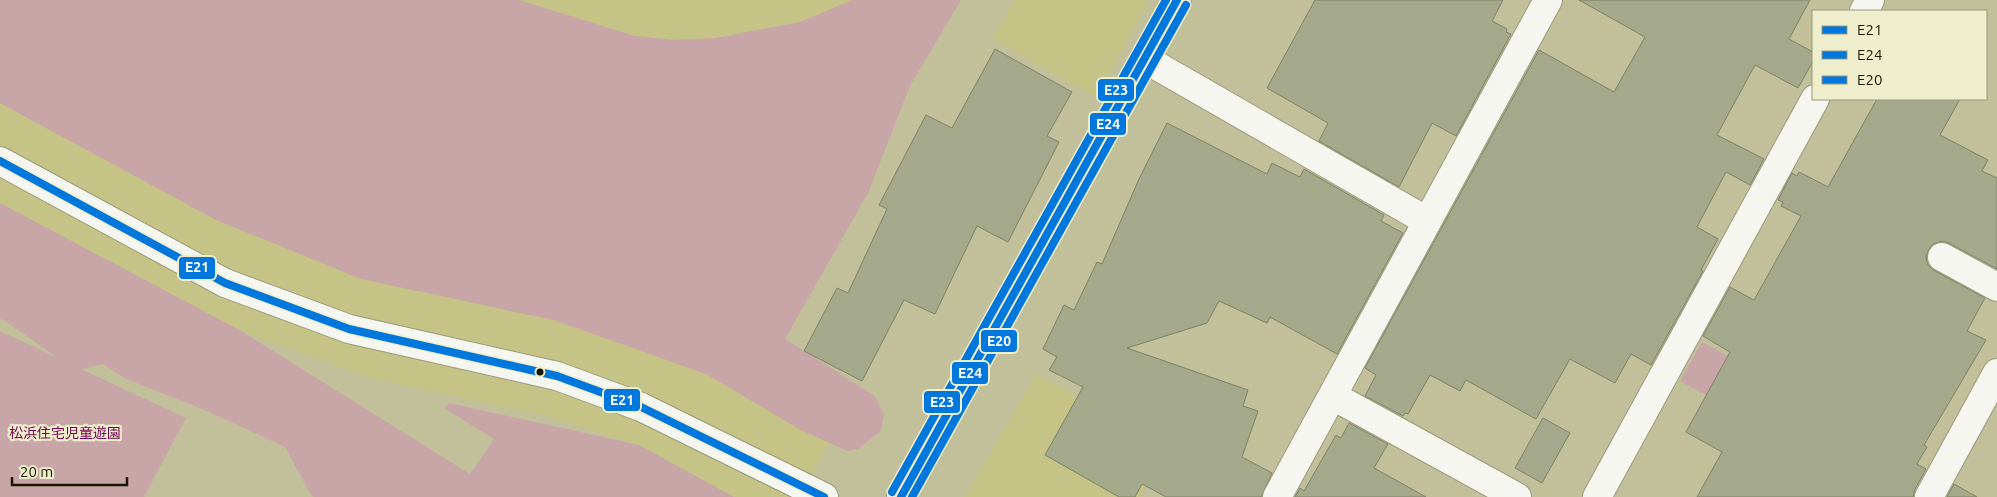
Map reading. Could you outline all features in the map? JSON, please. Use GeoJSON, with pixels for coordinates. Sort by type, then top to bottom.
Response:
{"type":"FeatureCollection","features":[{"type":"Feature","properties":{"kind":"highway"},"geometry":{"type":"LineString","coordinates":[[901,497],[1177,0]]}},
{"type":"Feature","properties":{"kind":"street"},"geometry":{"type":"LineString","coordinates":[[1277,497],[1548,0]]}},
{"type":"Feature","properties":{"kind":"street"},"geometry":{"type":"LineString","coordinates":[[1144,59],[1427,221]]}},
{"type":"Feature","properties":{"kind":"street"},"geometry":{"type":"LineString","coordinates":[[1597,497],[1815,100]]}},
{"type":"Feature","properties":{"kind":"street"},"geometry":{"type":"LineString","coordinates":[[0,161],[226,283],[349,329],[556,376],[641,407],[824,497]]}},
{"type":"Feature","properties":{"kind":"street"},"geometry":{"type":"LineString","coordinates":[[1942,257],[1997,287]]}},
{"type":"Feature","properties":{"kind":"street"},"geometry":{"type":"LineString","coordinates":[[1929,497],[1997,373]]}},
{"type":"Feature","properties":{"kind":"street"},"geometry":{"type":"LineString","coordinates":[[1333,396],[1517,497]]}},
{"type":"Feature","properties":{"kind":"shaded area"},"geometry":{"type":"Polygon","coordinates":[[[0,0],[961,0],[910,86],[868,193],[785,340],[858,388],[800,497],[734,497],[639,445],[540,414],[373,379],[243,332],[0,203],[0,0]]]}},
{"type":"Feature","properties":{"kind":"shaded area"},"geometry":{"type":"Polygon","coordinates":[[[1014,0],[1142,0],[1148,3],[1096,97],[992,39],[1014,0]]]}},
{"type":"Feature","properties":{"kind":"shaded area"},"geometry":{"type":"Polygon","coordinates":[[[1036,374],[1168,448],[1140,497],[965,497],[1036,374]]]}},
{"type":"Feature","properties":{"kind":"green space"},"geometry":{"type":"Polygon","coordinates":[[[0,0],[519,0],[635,36],[675,40],[716,38],[800,22],[852,0],[961,0],[910,86],[868,193],[785,339],[875,396],[884,414],[881,431],[858,449],[847,451],[799,429],[708,375],[553,320],[361,279],[216,220],[0,103],[0,0]]]}},
{"type":"Feature","properties":{"kind":"green space","name":"松浜住宅児童遊園"},"geometry":{"type":"Polygon","coordinates":[[[0,203],[243,332],[470,474],[494,439],[444,408],[449,403],[639,445],[734,497],[314,497],[311,495],[285,447],[207,411],[124,378],[103,364],[81,369],[186,418],[144,497],[0,497],[0,331],[58,358],[0,319],[0,203]]]}},
{"type":"Feature","properties":{"kind":"green space"},"geometry":{"type":"Polygon","coordinates":[[[1702,342],[1794,391],[1771,431],[1680,381],[1702,342]]]}},
{"type":"Feature","properties":{"kind":"building"},"geometry":{"type":"Polygon","coordinates":[[[1315,0],[1503,0],[1492,21],[1507,29],[1506,32],[1511,34],[1456,136],[1432,123],[1399,187],[1319,141],[1328,123],[1267,88],[1315,0]]]}},
{"type":"Feature","properties":{"kind":"building"},"geometry":{"type":"Polygon","coordinates":[[[1579,0],[1810,0],[1789,39],[1812,51],[1812,63],[1798,88],[1755,65],[1717,135],[1764,159],[1750,185],[1726,172],[1697,227],[1718,239],[1701,270],[1703,271],[1651,365],[1631,354],[1615,383],[1570,359],[1536,419],[1466,380],[1460,391],[1430,375],[1408,414],[1405,413],[1403,416],[1365,396],[1376,375],[1365,368],[1539,50],[1614,92],[1645,37],[1579,0]]]}},
{"type":"Feature","properties":{"kind":"building"},"geometry":{"type":"Polygon","coordinates":[[[995,49],[1072,92],[1047,136],[1059,142],[1008,242],[977,226],[935,314],[904,300],[862,381],[804,351],[837,288],[848,293],[887,209],[879,205],[926,115],[952,128],[995,49]]]}},
{"type":"Feature","properties":{"kind":"building"},"geometry":{"type":"Polygon","coordinates":[[[1876,100],[1959,100],[1940,135],[1988,160],[1982,171],[1997,178],[1997,269],[1942,241],[1933,244],[1926,257],[1928,265],[1935,271],[1985,298],[1967,331],[1986,340],[1924,445],[1927,447],[1917,464],[1926,469],[1915,489],[1913,497],[1697,497],[1722,452],[1686,432],[1730,352],[1703,336],[1730,287],[1754,300],[1801,216],[1781,206],[1783,202],[1778,200],[1792,173],[1797,176],[1799,172],[1828,187],[1876,100]]]}},
{"type":"Feature","properties":{"kind":"building"},"geometry":{"type":"Polygon","coordinates":[[[1167,123],[1267,174],[1272,163],[1300,177],[1304,169],[1384,215],[1381,221],[1403,233],[1337,354],[1270,317],[1267,323],[1219,301],[1207,323],[1127,348],[1248,390],[1243,406],[1258,411],[1242,457],[1272,473],[1261,497],[1166,497],[1142,484],[1135,497],[1119,497],[1045,455],[1083,387],[1049,370],[1057,357],[1043,349],[1064,305],[1074,310],[1097,262],[1102,264],[1139,179],[1167,123]]]}},
{"type":"Feature","properties":{"kind":"building"},"geometry":{"type":"Polygon","coordinates":[[[1543,418],[1570,433],[1542,483],[1515,468],[1543,418]]]}},
{"type":"Feature","properties":{"kind":"building"},"geometry":{"type":"Polygon","coordinates":[[[1349,423],[1388,444],[1374,468],[1426,497],[1295,497],[1300,488],[1304,491],[1336,435],[1341,438],[1349,423]]]}},
{"type":"Feature","properties":{"kind":"building"},"geometry":{"type":"Polygon","coordinates":[[[1954,484],[1977,497],[1947,497],[1954,484]]]}},
{"type":"Feature","properties":{"kind":"transit line","name":"E23"},"geometry":{"type":"LineString","coordinates":[[892,492],[1166,0]]}},
{"type":"Feature","properties":{"kind":"transit line","name":"E24"},"geometry":{"type":"LineString","coordinates":[[901,497],[1177,0]]}},
{"type":"Feature","properties":{"kind":"transit line","name":"E20"},"geometry":{"type":"LineString","coordinates":[[912,497],[1186,5]]}},
{"type":"Feature","properties":{"kind":"transit line","name":"E21"},"geometry":{"type":"LineString","coordinates":[[0,161],[225,283],[349,329],[557,376],[641,407],[824,497]]}}]}
